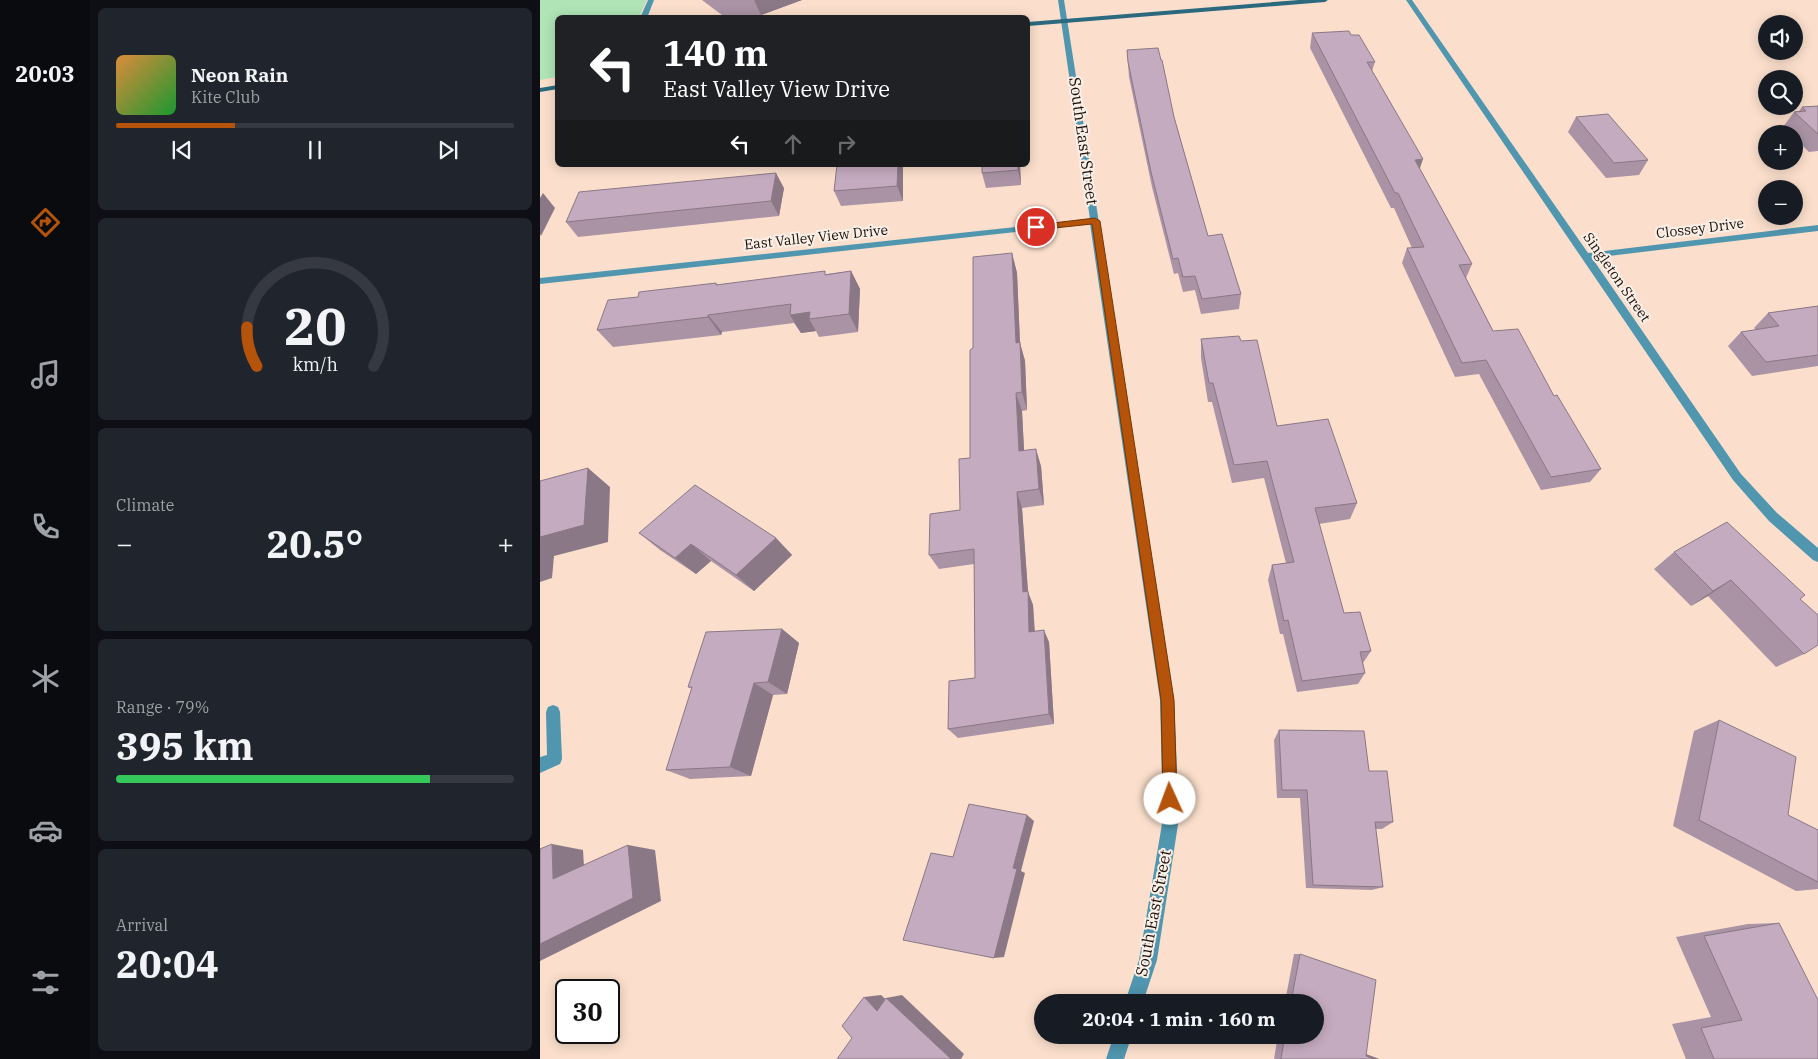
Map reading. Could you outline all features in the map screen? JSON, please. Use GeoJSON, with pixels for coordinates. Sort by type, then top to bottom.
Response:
{"type":"FeatureCollection","features":[{"type":"Feature","properties":{"kind":"main road"},"geometry":{"type":"LineString","coordinates":[[1030,24],[1325,0]]}},
{"type":"Feature","properties":{"kind":"main road"},"geometry":{"type":"LineString","coordinates":[[540,90],[555,88]]}},
{"type":"Feature","properties":{"kind":"street"},"geometry":{"type":"LineString","coordinates":[[644,15],[651,0]]}},
{"type":"Feature","properties":{"kind":"street","name":"South East Street"},"geometry":{"type":"LineString","coordinates":[[1061,0],[1066,21],[1167,700],[1171,818],[1148,960],[1137,994]]}},
{"type":"Feature","properties":{"kind":"street","name":"Singleton Street"},"geometry":{"type":"LineString","coordinates":[[1409,0],[1737,477],[1773,517],[1818,556]]}},
{"type":"Feature","properties":{"kind":"street","name":"East Valley View Drive"},"geometry":{"type":"LineString","coordinates":[[540,281],[1095,221]]}},
{"type":"Feature","properties":{"kind":"street","name":"Clossey Drive"},"geometry":{"type":"LineString","coordinates":[[1585,256],[1818,228]]}},
{"type":"Feature","properties":{"kind":"street"},"geometry":{"type":"LineString","coordinates":[[540,764],[555,759],[553,712]]}},
{"type":"Feature","properties":{"kind":"street"},"geometry":{"type":"LineString","coordinates":[[1115,1059],[1120,1044]]}},
{"type":"Feature","properties":{"kind":"green space"},"geometry":{"type":"Polygon","coordinates":[[[540,0],[647,0],[640,15],[555,15],[555,77],[540,80],[540,0]]]}},
{"type":"Feature","properties":{"kind":"building"},"geometry":{"type":"Polygon","coordinates":[[[1349,31],[1351,35],[1359,35],[1375,62],[1367,62],[1423,159],[1415,160],[1472,264],[1459,265],[1493,331],[1518,329],[1554,396],[1557,395],[1601,469],[1551,477],[1486,360],[1462,363],[1407,248],[1424,247],[1398,193],[1395,193],[1312,33],[1349,31]]]}},
{"type":"Feature","properties":{"kind":"building"},"geometry":{"type":"Polygon","coordinates":[[[1158,48],[1174,117],[1208,236],[1222,234],[1241,294],[1202,299],[1195,276],[1183,277],[1178,258],[1173,259],[1151,172],[1127,50],[1158,48]]]}},
{"type":"Feature","properties":{"kind":"building"},"geometry":{"type":"Polygon","coordinates":[[[1818,106],[1818,134],[1797,115],[1803,115],[1803,111],[1806,111],[1803,107],[1818,106]]]}},
{"type":"Feature","properties":{"kind":"building"},"geometry":{"type":"Polygon","coordinates":[[[1608,114],[1648,160],[1614,163],[1576,117],[1608,114]]]}},
{"type":"Feature","properties":{"kind":"building"},"geometry":{"type":"Polygon","coordinates":[[[837,167],[898,167],[897,186],[834,191],[837,167]]]}},
{"type":"Feature","properties":{"kind":"building"},"geometry":{"type":"Polygon","coordinates":[[[982,167],[1018,167],[1018,170],[982,173],[982,167]]]}},
{"type":"Feature","properties":{"kind":"building"},"geometry":{"type":"Polygon","coordinates":[[[776,173],[771,201],[566,222],[579,192],[776,173]]]}},
{"type":"Feature","properties":{"kind":"building"},"geometry":{"type":"Polygon","coordinates":[[[1012,253],[1016,343],[1020,342],[1022,392],[1016,393],[1019,451],[1036,449],[1039,489],[1017,492],[1023,592],[1028,591],[1029,632],[1044,630],[1049,714],[948,729],[949,681],[975,678],[974,549],[929,555],[930,514],[960,510],[959,459],[970,458],[970,350],[973,348],[973,257],[1012,253]]]}},
{"type":"Feature","properties":{"kind":"building"},"geometry":{"type":"Polygon","coordinates":[[[825,271],[825,275],[851,271],[849,314],[809,319],[810,312],[790,315],[791,304],[708,315],[708,317],[597,330],[608,300],[638,297],[639,292],[716,283],[716,285],[825,271]]]}},
{"type":"Feature","properties":{"kind":"building"},"geometry":{"type":"Polygon","coordinates":[[[1818,306],[1818,355],[1766,362],[1741,332],[1779,326],[1768,313],[1818,306]]]}},
{"type":"Feature","properties":{"kind":"building"},"geometry":{"type":"Polygon","coordinates":[[[1239,336],[1241,341],[1257,340],[1277,426],[1328,419],[1357,503],[1315,508],[1344,613],[1360,612],[1371,651],[1360,652],[1365,673],[1302,681],[1288,620],[1284,621],[1272,565],[1294,562],[1267,461],[1234,465],[1213,383],[1209,383],[1201,339],[1239,336]]]}},
{"type":"Feature","properties":{"kind":"building"},"geometry":{"type":"Polygon","coordinates":[[[588,468],[584,525],[540,537],[540,481],[588,468]]]}},
{"type":"Feature","properties":{"kind":"building"},"geometry":{"type":"Polygon","coordinates":[[[695,485],[776,538],[736,575],[691,544],[675,558],[639,533],[695,485]]]}},
{"type":"Feature","properties":{"kind":"building"},"geometry":{"type":"Polygon","coordinates":[[[1727,522],[1805,595],[1800,599],[1818,615],[1818,645],[1804,654],[1731,580],[1713,591],[1674,552],[1727,522]]]}},
{"type":"Feature","properties":{"kind":"building"},"geometry":{"type":"Polygon","coordinates":[[[782,629],[768,682],[754,683],[730,767],[666,770],[692,687],[688,687],[706,632],[782,629]]]}},
{"type":"Feature","properties":{"kind":"building"},"geometry":{"type":"Polygon","coordinates":[[[1719,720],[1796,757],[1788,815],[1818,830],[1818,882],[1699,820],[1719,720]]]}},
{"type":"Feature","properties":{"kind":"building"},"geometry":{"type":"Polygon","coordinates":[[[1279,730],[1364,731],[1369,771],[1387,771],[1393,822],[1375,822],[1383,887],[1313,885],[1307,790],[1282,790],[1279,730]]]}},
{"type":"Feature","properties":{"kind":"building"},"geometry":{"type":"Polygon","coordinates":[[[969,804],[1027,815],[1013,868],[1017,869],[994,958],[903,940],[931,853],[953,857],[969,804]]]}},
{"type":"Feature","properties":{"kind":"building"},"geometry":{"type":"Polygon","coordinates":[[[552,844],[553,879],[628,845],[633,898],[540,944],[540,849],[552,844]]]}},
{"type":"Feature","properties":{"kind":"building"},"geometry":{"type":"Polygon","coordinates":[[[1779,923],[1818,1000],[1818,1059],[1714,1059],[1701,1028],[1742,1020],[1704,936],[1779,923]]]}},
{"type":"Feature","properties":{"kind":"building"},"geometry":{"type":"Polygon","coordinates":[[[1300,954],[1376,980],[1366,1056],[1374,1059],[1281,1059],[1284,1044],[1324,1044],[1324,994],[1292,994],[1300,954]]]}},
{"type":"Feature","properties":{"kind":"building"},"geometry":{"type":"Polygon","coordinates":[[[864,997],[877,1011],[886,998],[951,1059],[837,1059],[852,1038],[842,1026],[864,997]]]}},
{"type":"Feature","properties":{"kind":"route"},"geometry":{"type":"LineString","coordinates":[[1036,227],[1095,221],[1167,700],[1170,799]]}}]}
